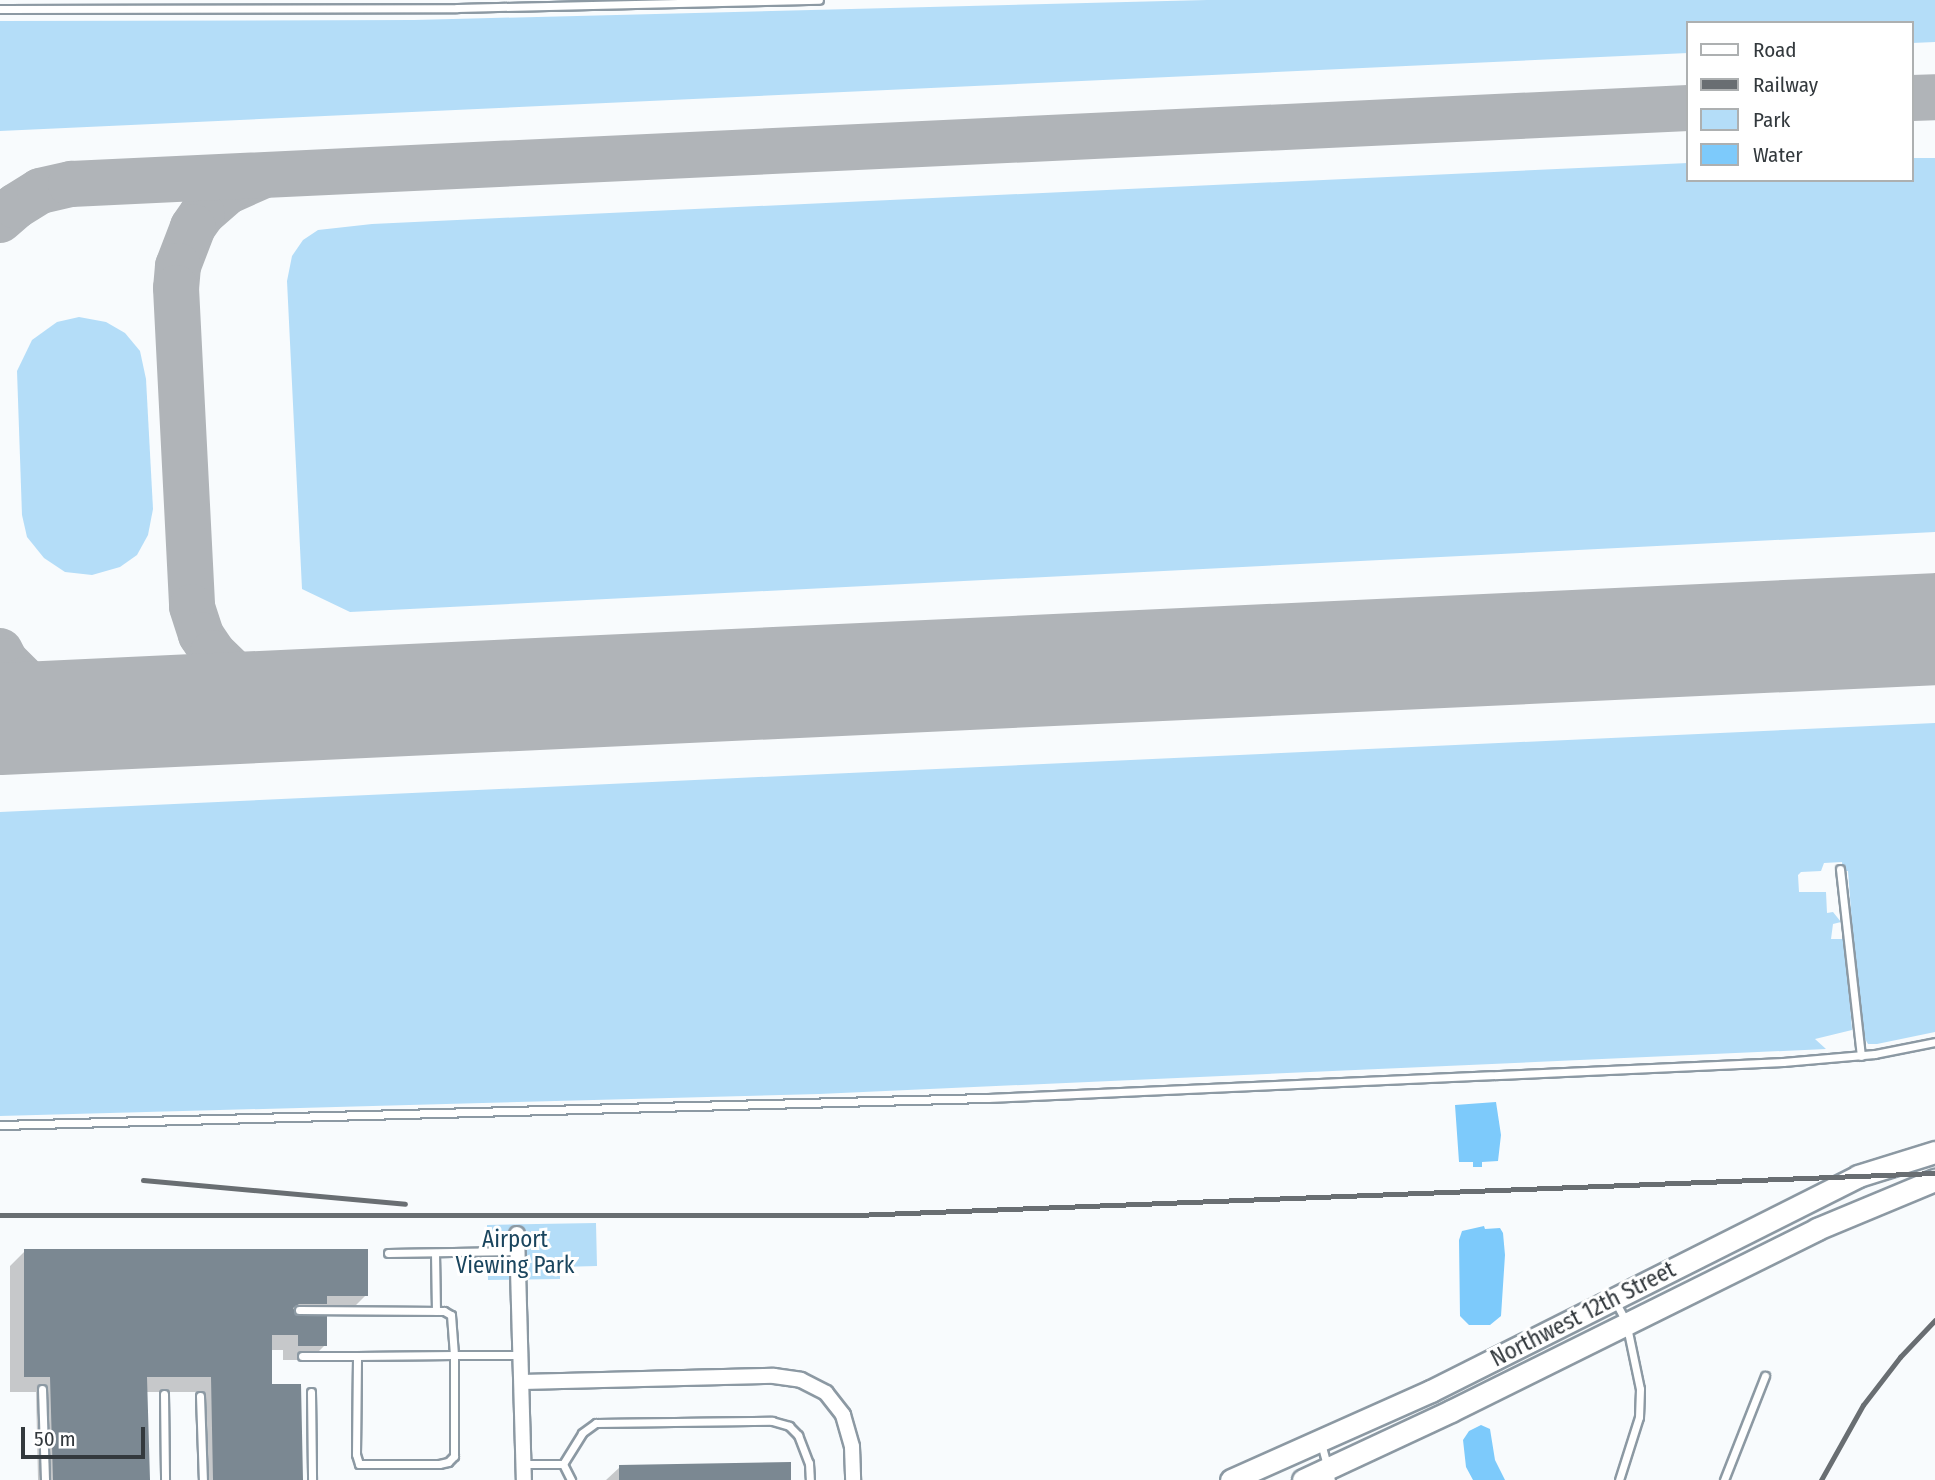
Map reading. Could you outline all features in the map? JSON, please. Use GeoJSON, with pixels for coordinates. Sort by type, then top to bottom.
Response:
{"type":"FeatureCollection","features":[{"type":"Feature","properties":{"kind":"main road","name":"Northwest 12th Street"},"geometry":{"type":"LineString","coordinates":[[1231,1480],[1431,1391],[1858,1176],[1935,1152]]}},
{"type":"Feature","properties":{"kind":"main road","name":"Northwest 12th Street"},"geometry":{"type":"LineString","coordinates":[[1303,1480],[1329,1475],[1626,1322],[1817,1229],[1935,1180]]}},
{"type":"Feature","properties":{"kind":"street"},"geometry":{"type":"LineString","coordinates":[[517,1234],[524,1480]]}},
{"type":"Feature","properties":{"kind":"street"},"geometry":{"type":"LineString","coordinates":[[522,1382],[774,1376],[801,1380],[826,1393],[843,1415],[852,1447],[853,1480]]}},
{"type":"Feature","properties":{"kind":"lane"},"geometry":{"type":"LineString","coordinates":[[0,9],[457,8],[819,0]]}},
{"type":"Feature","properties":{"kind":"lane"},"geometry":{"type":"LineString","coordinates":[[1840,869],[1861,1056]]}},
{"type":"Feature","properties":{"kind":"lane"},"geometry":{"type":"LineString","coordinates":[[0,1125],[961,1099],[1783,1062],[1861,1056],[1935,1042]]}},
{"type":"Feature","properties":{"kind":"lane"},"geometry":{"type":"LineString","coordinates":[[388,1253],[517,1251]]}},
{"type":"Feature","properties":{"kind":"lane"},"geometry":{"type":"LineString","coordinates":[[435,1253],[436,1311]]}},
{"type":"Feature","properties":{"kind":"lane"},"geometry":{"type":"LineString","coordinates":[[1613,1298],[1626,1322],[1640,1390],[1639,1417],[1619,1480]]}},
{"type":"Feature","properties":{"kind":"lane"},"geometry":{"type":"LineString","coordinates":[[299,1310],[436,1311],[452,1315],[454,1455],[449,1462],[359,1464],[356,1460],[357,1356]]}},
{"type":"Feature","properties":{"kind":"lane"},"geometry":{"type":"LineString","coordinates":[[302,1356],[521,1355]]}},
{"type":"Feature","properties":{"kind":"lane"},"geometry":{"type":"LineString","coordinates":[[1724,1480],[1765,1376]]}},
{"type":"Feature","properties":{"kind":"lane"},"geometry":{"type":"LineString","coordinates":[[42,1390],[45,1480]]}},
{"type":"Feature","properties":{"kind":"lane"},"geometry":{"type":"LineString","coordinates":[[311,1392],[312,1480]]}},
{"type":"Feature","properties":{"kind":"lane"},"geometry":{"type":"LineString","coordinates":[[164,1394],[165,1480]]}},
{"type":"Feature","properties":{"kind":"lane"},"geometry":{"type":"LineString","coordinates":[[200,1396],[203,1480]]}},
{"type":"Feature","properties":{"kind":"lane"},"geometry":{"type":"LineString","coordinates":[[563,1464],[582,1433],[596,1423],[772,1421],[789,1426],[798,1435],[807,1455],[810,1480]]}},
{"type":"Feature","properties":{"kind":"lane"},"geometry":{"type":"LineString","coordinates":[[1321,1442],[1329,1475]]}},
{"type":"Feature","properties":{"kind":"lane"},"geometry":{"type":"LineString","coordinates":[[524,1464],[563,1464]]}},
{"type":"Feature","properties":{"kind":"lane"},"geometry":{"type":"LineString","coordinates":[[563,1464],[571,1480]]}},
{"type":"Feature","properties":{"kind":"green space"},"geometry":{"type":"Polygon","coordinates":[[[1207,0],[1935,0],[1935,42],[1914,43],[1914,21],[1686,21],[1686,53],[0,131],[0,21],[414,20],[1207,0]]]}},
{"type":"Feature","properties":{"kind":"green space"},"geometry":{"type":"Polygon","coordinates":[[[1914,158],[1935,158],[1935,532],[350,612],[302,589],[287,281],[292,256],[303,240],[318,230],[372,224],[1686,163],[1686,182],[1914,182],[1914,158]]]}},
{"type":"Feature","properties":{"kind":"green space"},"geometry":{"type":"Polygon","coordinates":[[[79,317],[106,322],[125,333],[140,351],[146,379],[153,509],[148,535],[137,555],[120,567],[92,575],[65,572],[44,558],[27,537],[22,515],[17,371],[32,340],[57,322],[79,317]]]}},
{"type":"Feature","properties":{"kind":"green space"},"geometry":{"type":"Polygon","coordinates":[[[1935,723],[1935,1032],[1877,1044],[1868,1044],[1860,1030],[1848,871],[1843,871],[1842,862],[1824,863],[1821,871],[1801,872],[1798,875],[1799,892],[1826,892],[1827,913],[1833,912],[1841,922],[1833,924],[1831,939],[1842,939],[1844,925],[1852,1030],[1815,1039],[1826,1049],[819,1094],[0,1116],[0,812],[1935,723]]]}},
{"type":"Feature","properties":{"kind":"green space","name":"Airport Viewing Park"},"geometry":{"type":"Polygon","coordinates":[[[596,1223],[597,1266],[560,1267],[560,1279],[488,1280],[487,1225],[596,1223]]]}},
{"type":"Feature","properties":{"kind":"water"},"geometry":{"type":"Polygon","coordinates":[[[1496,1102],[1501,1135],[1498,1161],[1482,1162],[1482,1167],[1473,1167],[1473,1162],[1459,1162],[1455,1105],[1496,1102]]]}},
{"type":"Feature","properties":{"kind":"water"},"geometry":{"type":"Polygon","coordinates":[[[1484,1226],[1485,1229],[1500,1228],[1503,1233],[1505,1255],[1501,1316],[1490,1325],[1469,1325],[1460,1316],[1459,1240],[1462,1231],[1484,1226]]]}},
{"type":"Feature","properties":{"kind":"water"},"geometry":{"type":"Polygon","coordinates":[[[1481,1425],[1490,1429],[1495,1460],[1505,1480],[1473,1480],[1466,1467],[1463,1440],[1469,1431],[1481,1425]]]}},
{"type":"Feature","properties":{"kind":"building"},"geometry":{"type":"Polygon","coordinates":[[[24,1249],[368,1249],[368,1296],[327,1296],[327,1304],[299,1304],[293,1308],[298,1316],[327,1316],[327,1346],[298,1346],[298,1335],[272,1335],[272,1384],[301,1384],[303,1480],[213,1480],[211,1377],[147,1377],[150,1480],[53,1480],[50,1377],[24,1377],[24,1249]]]}},
{"type":"Feature","properties":{"kind":"building"},"geometry":{"type":"Polygon","coordinates":[[[791,1462],[791,1480],[619,1480],[619,1465],[791,1462]]]}},
{"type":"Feature","properties":{"kind":"taxiway"},"geometry":{"type":"LineString","coordinates":[[1914,98],[1935,97]]}},
{"type":"Feature","properties":{"kind":"taxiway"},"geometry":{"type":"LineString","coordinates":[[0,220],[40,191],[71,184],[1686,108]]}},
{"type":"Feature","properties":{"kind":"taxiway"},"geometry":{"type":"LineString","coordinates":[[260,177],[227,192],[202,214],[193,227],[178,266],[176,288],[192,607],[201,635],[213,653],[240,679],[280,698],[340,703]]}},
{"type":"Feature","properties":{"kind":"taxiway"},"geometry":{"type":"LineString","coordinates":[[0,651],[5,661],[24,680],[51,698],[79,707],[133,712]]}},
{"type":"Feature","properties":{"kind":"runway"},"geometry":{"type":"LineString","coordinates":[[0,719],[1935,629]]}},
{"type":"Feature","properties":{"kind":"railway"},"geometry":{"type":"LineString","coordinates":[[0,1215],[856,1215],[1935,1173]]}},
{"type":"Feature","properties":{"kind":"railway"},"geometry":{"type":"LineString","coordinates":[[143,1180],[405,1204]]}},
{"type":"Feature","properties":{"kind":"railway"},"geometry":{"type":"LineString","coordinates":[[1821,1480],[1863,1405],[1900,1357],[1935,1320]]}}]}
